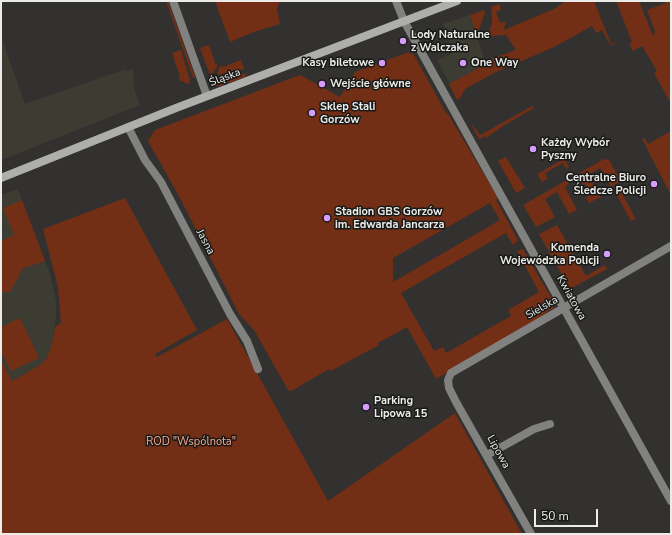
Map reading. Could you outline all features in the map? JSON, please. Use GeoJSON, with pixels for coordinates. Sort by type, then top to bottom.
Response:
{"type":"FeatureCollection","features":[{"type":"Feature","properties":{"kind":"street"},"geometry":{"type":"LineString","coordinates":[[173,1],[207,96]]}},
{"type":"Feature","properties":{"kind":"street","name":"Kwiatowa"},"geometry":{"type":"LineString","coordinates":[[396,1],[404,21],[671,501]]}},
{"type":"Feature","properties":{"kind":"street","name":"Śląska"},"geometry":{"type":"LineString","coordinates":[[1,178],[207,96],[457,1]]}},
{"type":"Feature","properties":{"kind":"street","name":"Jasna"},"geometry":{"type":"LineString","coordinates":[[128,127],[145,160],[160,182],[230,314],[247,341],[258,369]]}},
{"type":"Feature","properties":{"kind":"street","name":"Sielska"},"geometry":{"type":"LineString","coordinates":[[448,380],[451,373],[671,246]]}},
{"type":"Feature","properties":{"kind":"street","name":"Lipowa"},"geometry":{"type":"LineString","coordinates":[[448,380],[449,388],[530,534]]}},
{"type":"Feature","properties":{"kind":"street"},"geometry":{"type":"LineString","coordinates":[[487,455],[534,429],[550,424]]}},
{"type":"Feature","properties":{"kind":"shaded area"},"geometry":{"type":"Polygon","coordinates":[[[470,15],[486,64],[450,84],[437,60],[453,53],[443,24],[470,15]]]}},
{"type":"Feature","properties":{"kind":"shaded area"},"geometry":{"type":"Polygon","coordinates":[[[1,37],[25,104],[126,69],[127,71],[133,69],[134,88],[140,105],[1,160],[1,37]]]}},
{"type":"Feature","properties":{"kind":"shaded area"},"geometry":{"type":"Polygon","coordinates":[[[18,189],[33,232],[50,273],[56,301],[56,315],[52,343],[47,358],[40,365],[12,381],[1,360],[1,195],[18,189]]]}},
{"type":"Feature","properties":{"kind":"green space"},"geometry":{"type":"Polygon","coordinates":[[[166,1],[168,1],[195,77],[193,78],[166,1]]]}},
{"type":"Feature","properties":{"kind":"green space"},"geometry":{"type":"Polygon","coordinates":[[[215,1],[280,1],[277,9],[280,24],[251,33],[230,42],[215,1]]]}},
{"type":"Feature","properties":{"kind":"green space"},"geometry":{"type":"Polygon","coordinates":[[[563,1],[594,1],[611,44],[617,42],[611,46],[602,30],[596,33],[592,26],[554,47],[496,72],[465,89],[460,98],[457,100],[449,84],[486,64],[485,61],[516,50],[506,35],[489,36],[492,21],[491,7],[500,5],[501,10],[496,12],[500,23],[506,21],[504,30],[554,9],[563,3],[563,1]]]}},
{"type":"Feature","properties":{"kind":"green space"},"geometry":{"type":"Polygon","coordinates":[[[616,1],[639,1],[653,36],[655,31],[647,10],[666,3],[666,1],[671,1],[671,104],[654,73],[657,71],[642,46],[633,51],[629,44],[632,42],[616,1]]]}},
{"type":"Feature","properties":{"kind":"green space"},"geometry":{"type":"Polygon","coordinates":[[[484,10],[485,13],[477,35],[470,15],[484,10]]]}},
{"type":"Feature","properties":{"kind":"green space"},"geometry":{"type":"Polygon","coordinates":[[[209,45],[215,63],[218,65],[211,76],[200,48],[209,45]]]}},
{"type":"Feature","properties":{"kind":"green space"},"geometry":{"type":"Polygon","coordinates":[[[181,50],[190,80],[190,83],[188,84],[179,80],[180,77],[172,53],[181,50]]]}},
{"type":"Feature","properties":{"kind":"green space","name":"Stadion GBS Gorzów im. Edwarda Jancarza"},"geometry":{"type":"Polygon","coordinates":[[[409,52],[410,54],[413,53],[446,113],[498,198],[496,200],[518,240],[513,245],[506,233],[401,293],[434,351],[443,347],[446,353],[511,316],[508,310],[539,292],[517,251],[523,249],[554,301],[554,308],[546,312],[547,315],[436,379],[407,327],[378,343],[379,345],[331,371],[329,369],[291,391],[288,390],[254,330],[239,314],[180,198],[148,141],[155,130],[300,75],[340,97],[355,72],[409,52]],[[490,203],[393,258],[393,282],[485,229],[500,220],[490,203]]]}},
{"type":"Feature","properties":{"kind":"green space"},"geometry":{"type":"Polygon","coordinates":[[[241,60],[244,69],[217,75],[220,66],[223,67],[241,60]]]}},
{"type":"Feature","properties":{"kind":"green space"},"geometry":{"type":"Polygon","coordinates":[[[246,73],[245,77],[220,86],[211,85],[209,82],[246,73]]]}},
{"type":"Feature","properties":{"kind":"green space"},"geometry":{"type":"Polygon","coordinates":[[[532,106],[534,108],[486,138],[485,136],[479,139],[471,124],[480,135],[532,106]]]}},
{"type":"Feature","properties":{"kind":"green space"},"geometry":{"type":"Polygon","coordinates":[[[671,131],[671,195],[642,139],[645,138],[648,144],[671,131]]]}},
{"type":"Feature","properties":{"kind":"green space"},"geometry":{"type":"Polygon","coordinates":[[[506,157],[525,188],[516,193],[498,161],[506,157]]]}},
{"type":"Feature","properties":{"kind":"green space"},"geometry":{"type":"Polygon","coordinates":[[[564,159],[569,166],[566,169],[563,163],[545,173],[548,179],[542,182],[537,174],[564,159]]]}},
{"type":"Feature","properties":{"kind":"green space"},"geometry":{"type":"Polygon","coordinates":[[[604,159],[609,160],[621,181],[611,187],[600,168],[588,175],[601,197],[589,203],[586,197],[591,195],[585,184],[582,185],[580,180],[577,181],[574,176],[604,159]]]}},
{"type":"Feature","properties":{"kind":"green space"},"geometry":{"type":"Polygon","coordinates":[[[567,180],[569,184],[565,187],[577,210],[569,214],[557,192],[545,199],[555,217],[536,227],[523,205],[567,180]]]}},
{"type":"Feature","properties":{"kind":"green space"},"geometry":{"type":"Polygon","coordinates":[[[620,190],[636,219],[631,221],[615,192],[620,190]]]}},
{"type":"Feature","properties":{"kind":"green space","name":"ROD \"Wspólnota\""},"geometry":{"type":"Polygon","coordinates":[[[125,198],[197,330],[155,354],[157,357],[227,319],[328,501],[455,413],[522,534],[1,534],[1,360],[12,381],[40,365],[47,358],[55,327],[61,323],[58,287],[43,229],[125,198]]]}},
{"type":"Feature","properties":{"kind":"green space"},"geometry":{"type":"Polygon","coordinates":[[[22,200],[45,261],[23,268],[10,292],[1,292],[1,241],[14,235],[3,208],[22,200]]]}},
{"type":"Feature","properties":{"kind":"green space"},"geometry":{"type":"Polygon","coordinates":[[[557,225],[586,276],[605,265],[607,269],[570,289],[539,234],[557,225]]]}},
{"type":"Feature","properties":{"kind":"green space"},"geometry":{"type":"Polygon","coordinates":[[[20,318],[39,358],[11,371],[1,351],[1,327],[20,318]]]}},
{"type":"Feature","properties":{"kind":"place","name":"Lody Naturalne z Walczaka"},"geometry":{"type":"Point","coordinates":[403,41]}},
{"type":"Feature","properties":{"kind":"place","name":"Kasy biletowe"},"geometry":{"type":"Point","coordinates":[382,63]}},
{"type":"Feature","properties":{"kind":"place","name":"One Way"},"geometry":{"type":"Point","coordinates":[463,63]}},
{"type":"Feature","properties":{"kind":"place","name":"Wejście główne"},"geometry":{"type":"Point","coordinates":[322,84]}},
{"type":"Feature","properties":{"kind":"place","name":"Sklep Stali Gorzów"},"geometry":{"type":"Point","coordinates":[312,113]}},
{"type":"Feature","properties":{"kind":"place","name":"Każdy Wybór Pyszny"},"geometry":{"type":"Point","coordinates":[533,149]}},
{"type":"Feature","properties":{"kind":"place","name":"Centralne Biuro Śledcze Policji"},"geometry":{"type":"Point","coordinates":[654,184]}},
{"type":"Feature","properties":{"kind":"place","name":"Stadion GBS Gorzów im. Edwarda Jancarza"},"geometry":{"type":"Point","coordinates":[327,218]}},
{"type":"Feature","properties":{"kind":"place","name":"Komenda Wojewódzka Policji"},"geometry":{"type":"Point","coordinates":[607,254]}},
{"type":"Feature","properties":{"kind":"place","name":"Parking Lipowa 15"},"geometry":{"type":"Point","coordinates":[366,407]}}]}
